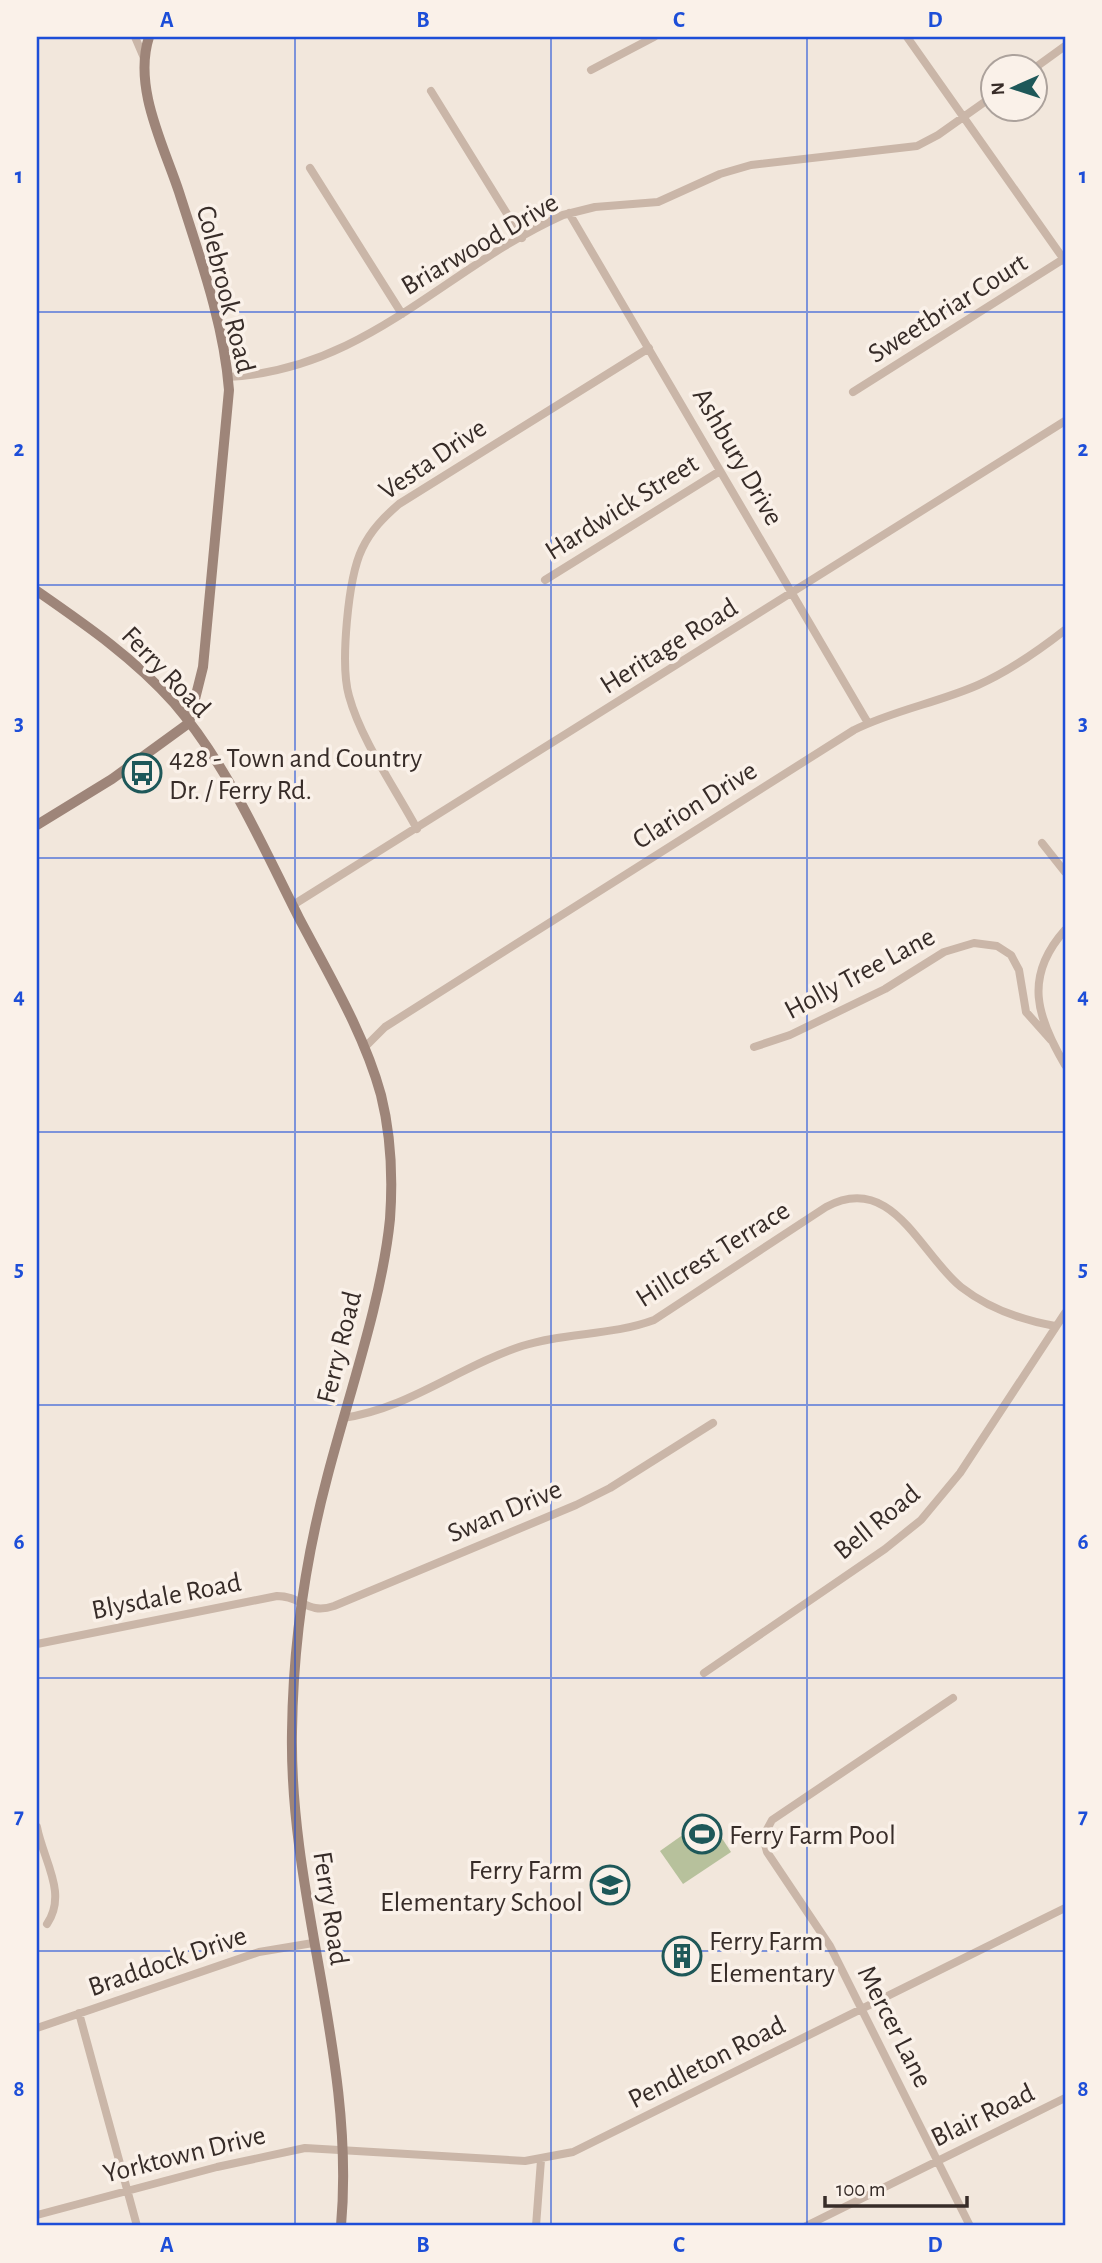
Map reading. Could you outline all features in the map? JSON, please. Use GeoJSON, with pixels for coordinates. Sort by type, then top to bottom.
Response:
{"type":"FeatureCollection","features":[{"type":"Feature","properties":{"kind":"main road","name":"Colebrook Road"},"geometry":{"type":"LineString","coordinates":[[149,37],[144,58],[149,101],[196,250],[228,377],[229,416],[203,667],[189,723]]}},
{"type":"Feature","properties":{"kind":"main road","name":"Ferry Road"},"geometry":{"type":"LineString","coordinates":[[37,591],[124,654],[189,723],[225,776],[364,1048],[386,1120],[391,1176],[390,1213],[384,1256],[315,1527],[302,1603],[293,1696],[292,1750],[300,1861],[336,2069],[345,2150],[341,2226]]}},
{"type":"Feature","properties":{"kind":"main road"},"geometry":{"type":"LineString","coordinates":[[37,825],[112,779],[189,723]]}},
{"type":"Feature","properties":{"kind":"street"},"geometry":{"type":"LineString","coordinates":[[135,37],[144,58]]}},
{"type":"Feature","properties":{"kind":"street"},"geometry":{"type":"LineString","coordinates":[[591,70],[654,37]]}},
{"type":"Feature","properties":{"kind":"street"},"geometry":{"type":"LineString","coordinates":[[907,37],[1065,260]]}},
{"type":"Feature","properties":{"kind":"street"},"geometry":{"type":"LineString","coordinates":[[1050,56],[1065,46]]}},
{"type":"Feature","properties":{"kind":"street"},"geometry":{"type":"LineString","coordinates":[[431,91],[522,238]]}},
{"type":"Feature","properties":{"kind":"street","name":"Briarwood Drive"},"geometry":{"type":"LineString","coordinates":[[228,377],[272,373],[314,362],[345,348],[522,238],[569,213],[595,207],[658,202],[728,171],[751,165],[903,150],[930,140],[979,106]]}},
{"type":"Feature","properties":{"kind":"street"},"geometry":{"type":"LineString","coordinates":[[310,168],[402,314]]}},
{"type":"Feature","properties":{"kind":"street","name":"Ashbury Drive"},"geometry":{"type":"LineString","coordinates":[[569,213],[868,723]]}},
{"type":"Feature","properties":{"kind":"street","name":"Sweetbriar Court"},"geometry":{"type":"LineString","coordinates":[[853,392],[1065,260]]}},
{"type":"Feature","properties":{"kind":"street","name":"Vesta Drive"},"geometry":{"type":"LineString","coordinates":[[417,829],[359,723],[348,695],[345,659],[354,576],[362,550],[376,526],[399,504],[649,348]]}},
{"type":"Feature","properties":{"kind":"street","name":"Heritage Road"},"geometry":{"type":"LineString","coordinates":[[293,905],[1065,421]]}},
{"type":"Feature","properties":{"kind":"street","name":"Hardwick Street"},"geometry":{"type":"LineString","coordinates":[[545,580],[720,471]]}},
{"type":"Feature","properties":{"kind":"street","name":"Clarion Drive"},"geometry":{"type":"LineString","coordinates":[[364,1048],[385,1027],[868,723],[977,686],[1021,662],[1065,630]]}},
{"type":"Feature","properties":{"kind":"street"},"geometry":{"type":"LineString","coordinates":[[1042,843],[1065,872]]}},
{"type":"Feature","properties":{"kind":"street"},"geometry":{"type":"LineString","coordinates":[[1065,930],[1049,952],[1040,979],[1039,1004],[1051,1040],[1065,1065]]}},
{"type":"Feature","properties":{"kind":"street","name":"Holly Tree Lane"},"geometry":{"type":"LineString","coordinates":[[754,1047],[790,1035],[885,989],[944,951],[974,943],[997,946],[1011,955],[1019,970],[1026,1012],[1051,1040]]}},
{"type":"Feature","properties":{"kind":"street","name":"Hillcrest Terrace"},"geometry":{"type":"LineString","coordinates":[[343,1418],[394,1405],[521,1346],[562,1337],[625,1330],[654,1320],[826,1208],[845,1200],[875,1201],[892,1211],[948,1275],[972,1295],[1018,1317],[1055,1326]]}},
{"type":"Feature","properties":{"kind":"street"},"geometry":{"type":"LineString","coordinates":[[1055,1326],[1065,1313]]}},
{"type":"Feature","properties":{"kind":"street","name":"Bell Road"},"geometry":{"type":"LineString","coordinates":[[704,1673],[885,1549],[920,1520],[970,1459],[1055,1326]]}},
{"type":"Feature","properties":{"kind":"street","name":"Swan Drive"},"geometry":{"type":"LineString","coordinates":[[302,1603],[315,1610],[334,1606],[576,1504],[610,1488],[713,1423]]}},
{"type":"Feature","properties":{"kind":"street","name":"Blysdale Road"},"geometry":{"type":"LineString","coordinates":[[37,1644],[277,1596],[293,1598],[302,1603]]}},
{"type":"Feature","properties":{"kind":"street","name":"Mercer Lane"},"geometry":{"type":"LineString","coordinates":[[953,1698],[772,1820],[763,1837],[769,1854],[809,1910],[862,2008],[970,2226]]}},
{"type":"Feature","properties":{"kind":"street"},"geometry":{"type":"LineString","coordinates":[[37,1827],[57,1896],[54,1914],[47,1924]]}},
{"type":"Feature","properties":{"kind":"street","name":"Pendleton Road"},"geometry":{"type":"LineString","coordinates":[[345,2150],[541,2160],[573,2152],[1065,1908]]}},
{"type":"Feature","properties":{"kind":"street","name":"Braddock Drive"},"geometry":{"type":"LineString","coordinates":[[37,2028],[259,1952],[313,1943]]}},
{"type":"Feature","properties":{"kind":"street"},"geometry":{"type":"LineString","coordinates":[[79,2013],[137,2226]]}},
{"type":"Feature","properties":{"kind":"street","name":"Blair Road"},"geometry":{"type":"LineString","coordinates":[[806,2226],[1065,2098]]}},
{"type":"Feature","properties":{"kind":"street","name":"Yorktown Drive"},"geometry":{"type":"LineString","coordinates":[[37,2215],[289,2150],[345,2150]]}},
{"type":"Feature","properties":{"kind":"street"},"geometry":{"type":"LineString","coordinates":[[536,2226],[541,2160]]}},
{"type":"Feature","properties":{"kind":"green space","name":"Ferry Farm Pool"},"geometry":{"type":"Polygon","coordinates":[[[708,1817],[731,1852],[683,1884],[660,1851],[708,1817]]]}},
{"type":"Feature","properties":{"kind":"place","name":"428 - Town and Country Dr. / Ferry Rd."},"geometry":{"type":"Point","coordinates":[142,773]}},
{"type":"Feature","properties":{"kind":"place","name":"Ferry Farm Pool"},"geometry":{"type":"Point","coordinates":[702,1834]}},
{"type":"Feature","properties":{"kind":"place","name":"Ferry Farm Elementary School"},"geometry":{"type":"Point","coordinates":[610,1885]}},
{"type":"Feature","properties":{"kind":"place","name":"Ferry Farm Elementary"},"geometry":{"type":"Point","coordinates":[682,1956]}}]}
